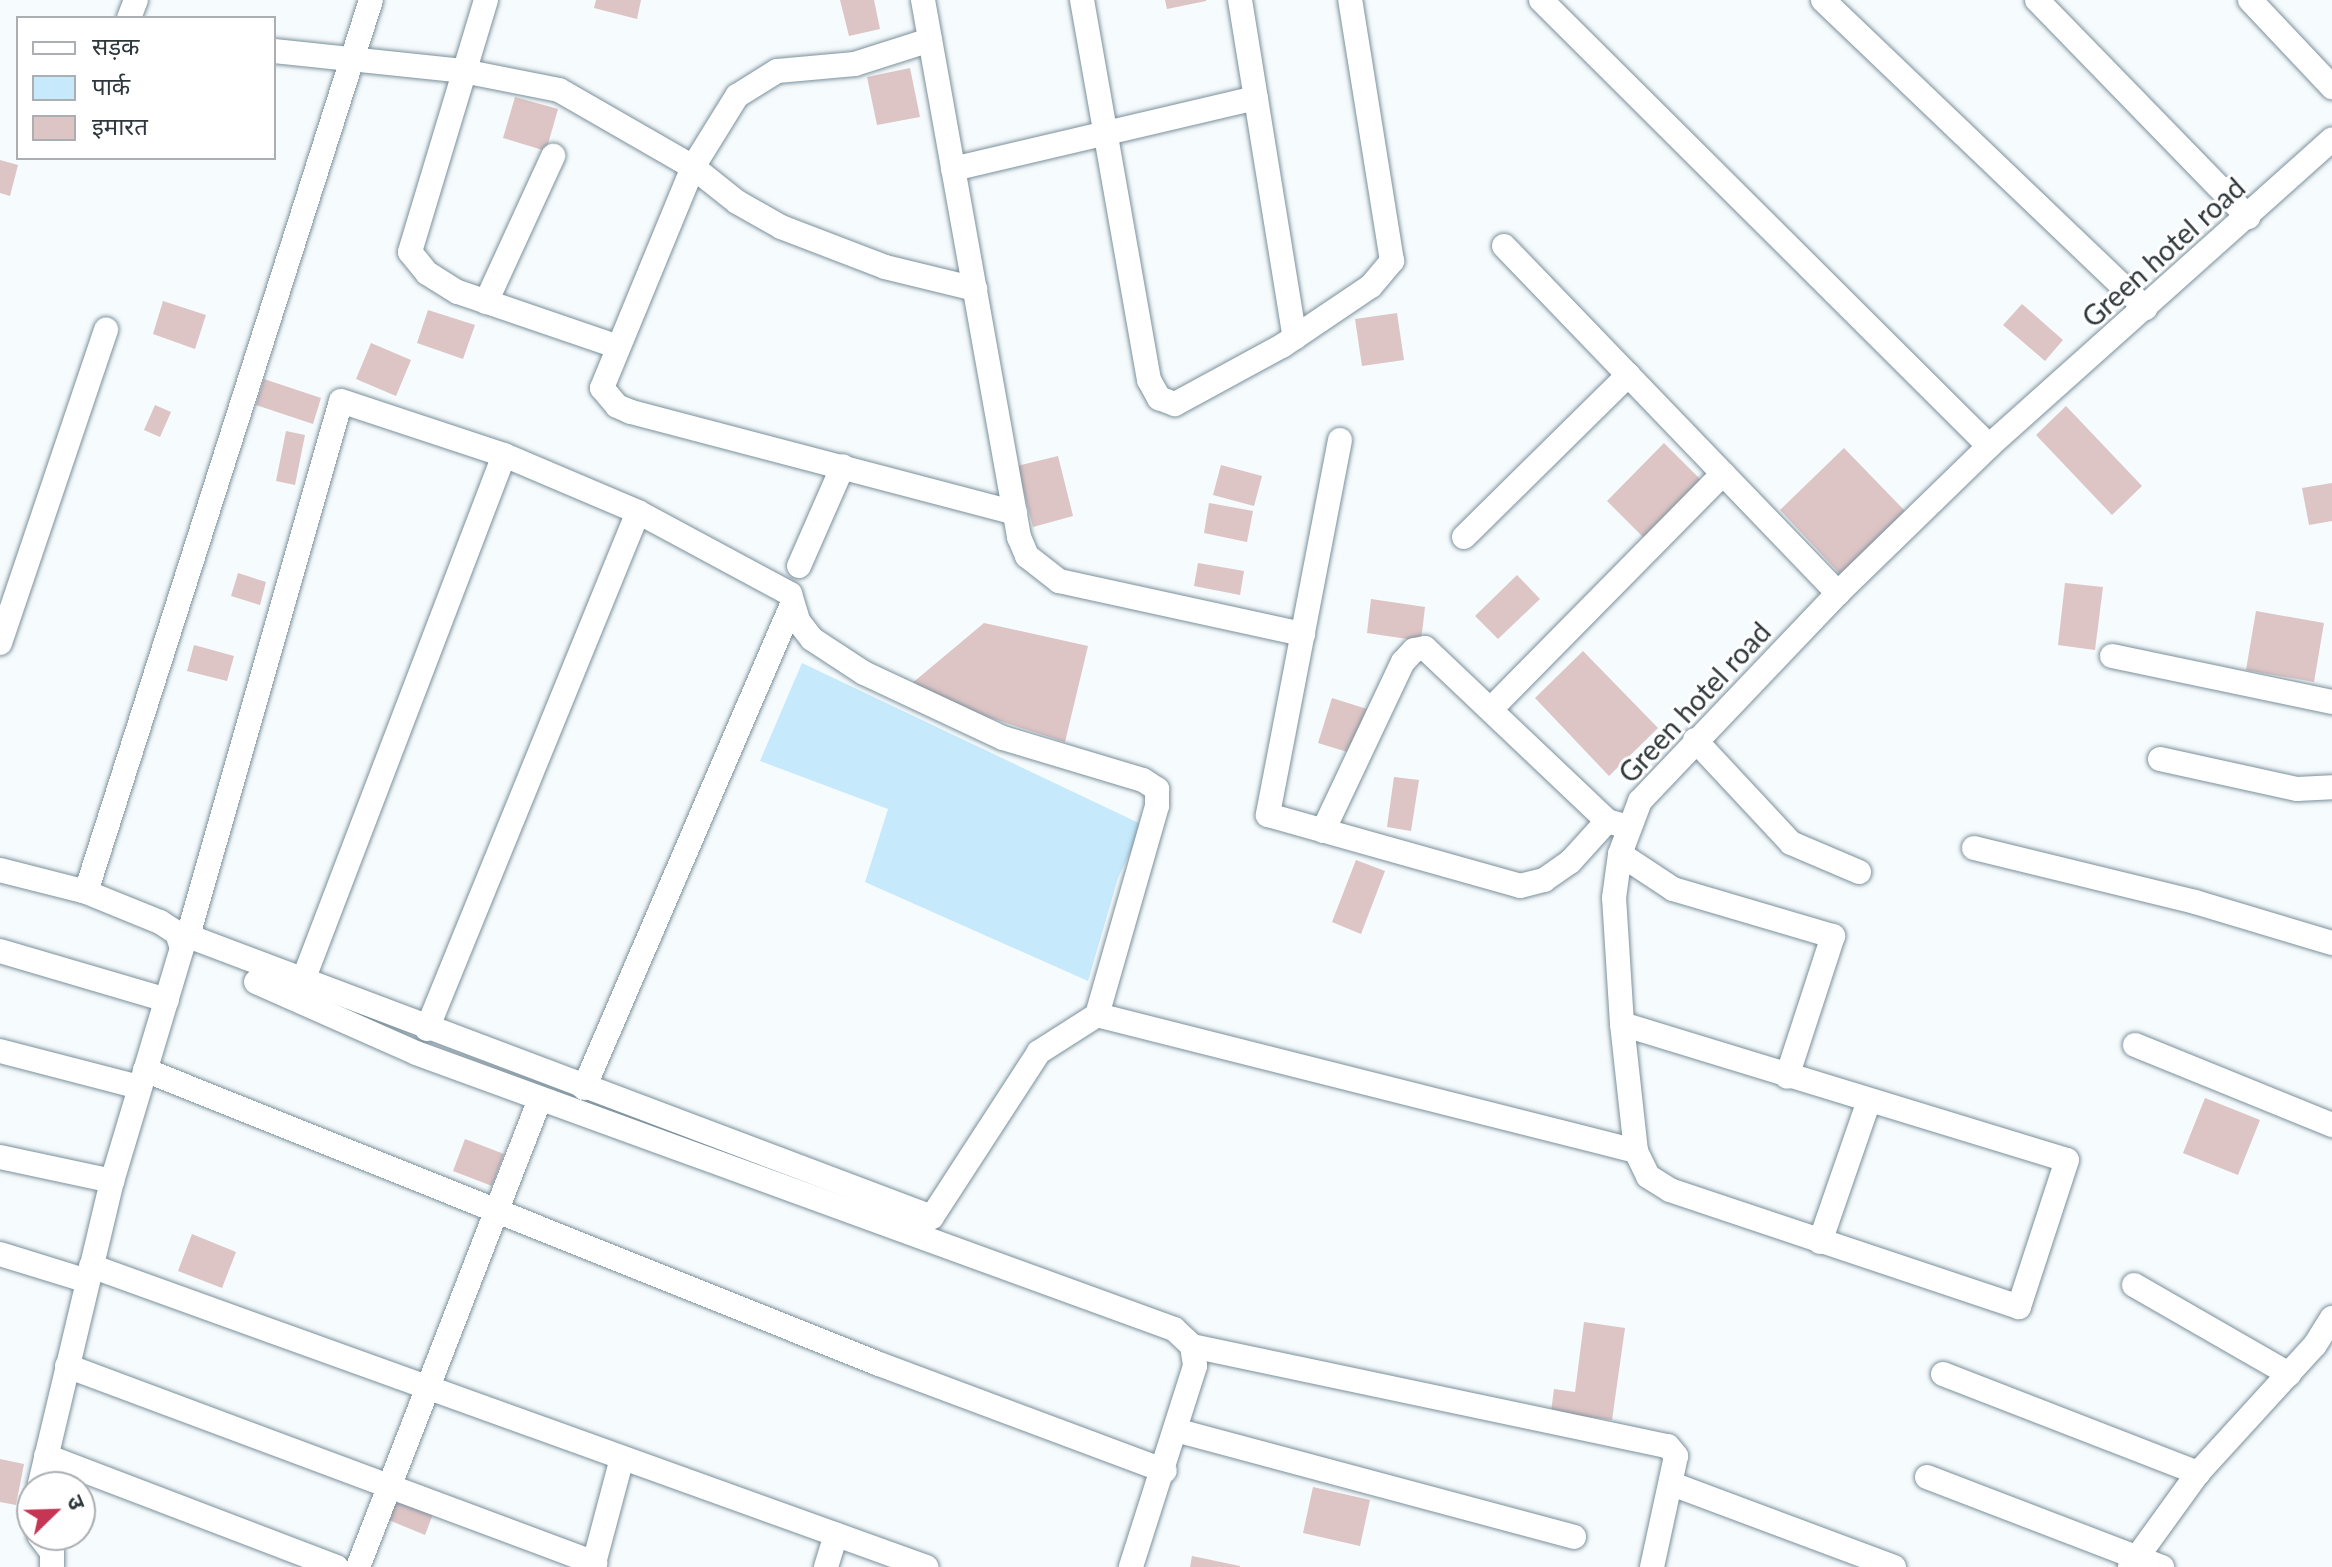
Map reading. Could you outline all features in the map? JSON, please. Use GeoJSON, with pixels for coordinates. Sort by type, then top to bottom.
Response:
{"type":"FeatureCollection","features":[{"type":"Feature","properties":{"kind":"street"},"geometry":{"type":"LineString","coordinates":[[86,892],[371,0]]}},
{"type":"Feature","properties":{"kind":"street"},"geometry":{"type":"LineString","coordinates":[[486,0],[410,252],[427,273],[486,302],[616,346]]}},
{"type":"Feature","properties":{"kind":"street"},"geometry":{"type":"LineString","coordinates":[[923,0],[1015,513],[1027,556],[1059,581],[1303,634]]}},
{"type":"Feature","properties":{"kind":"street"},"geometry":{"type":"LineString","coordinates":[[1082,0],[1149,380],[1166,404],[1183,402],[1295,338],[1371,286],[1392,261],[1350,0]]}},
{"type":"Feature","properties":{"kind":"street"},"geometry":{"type":"LineString","coordinates":[[1240,0],[1295,338]]}},
{"type":"Feature","properties":{"kind":"street"},"geometry":{"type":"LineString","coordinates":[[1541,0],[1989,446]]}},
{"type":"Feature","properties":{"kind":"street"},"geometry":{"type":"LineString","coordinates":[[1823,0],[2145,308]]}},
{"type":"Feature","properties":{"kind":"street"},"geometry":{"type":"LineString","coordinates":[[2037,0],[2248,217]]}},
{"type":"Feature","properties":{"kind":"street"},"geometry":{"type":"LineString","coordinates":[[2250,0],[2332,87]]}},
{"type":"Feature","properties":{"kind":"street"},"geometry":{"type":"LineString","coordinates":[[930,40],[855,64],[802,66],[764,76],[737,96],[693,167],[616,346],[602,388],[617,406],[1015,513]]}},
{"type":"Feature","properties":{"kind":"street"},"geometry":{"type":"LineString","coordinates":[[276,51],[353,62],[463,71],[578,96],[693,167],[737,202],[828,249],[975,289]]}},
{"type":"Feature","properties":{"kind":"street"},"geometry":{"type":"LineString","coordinates":[[953,169],[1256,98]]}},
{"type":"Feature","properties":{"kind":"street","name":"Green hotel road"},"geometry":{"type":"LineString","coordinates":[[1868,1103],[2067,1160],[2019,1307],[1670,1190],[1648,1176],[1636,1151],[1622,1024],[1614,898],[1620,854],[1617,824],[1838,593],[1989,446],[2332,139]]}},
{"type":"Feature","properties":{"kind":"street"},"geometry":{"type":"LineString","coordinates":[[486,302],[553,156]]}},
{"type":"Feature","properties":{"kind":"street"},"geometry":{"type":"LineString","coordinates":[[1504,246],[1838,593]]}},
{"type":"Feature","properties":{"kind":"street"},"geometry":{"type":"LineString","coordinates":[[0,643],[106,329]]}},
{"type":"Feature","properties":{"kind":"street"},"geometry":{"type":"LineString","coordinates":[[1464,537],[1628,375]]}},
{"type":"Feature","properties":{"kind":"street"},"geometry":{"type":"LineString","coordinates":[[584,1088],[791,607],[790,594],[638,512],[504,455],[341,401],[188,936],[302,983],[427,1029],[584,1088],[932,1217],[1039,1052],[1097,1015],[1157,806],[1157,789],[1143,780],[1003,738],[910,698],[834,657],[812,639],[791,607]]}},
{"type":"Feature","properties":{"kind":"street"},"geometry":{"type":"LineString","coordinates":[[1323,831],[1395,677],[1414,650],[1435,654],[1617,824],[1544,880],[1520,886],[1323,831],[1268,815],[1340,440]]}},
{"type":"Feature","properties":{"kind":"street"},"geometry":{"type":"LineString","coordinates":[[302,983],[504,455]]}},
{"type":"Feature","properties":{"kind":"street"},"geometry":{"type":"LineString","coordinates":[[799,566],[843,466]]}},
{"type":"Feature","properties":{"kind":"street"},"geometry":{"type":"LineString","coordinates":[[1492,708],[1723,474]]}},
{"type":"Feature","properties":{"kind":"street"},"geometry":{"type":"LineString","coordinates":[[427,1029],[638,512]]}},
{"type":"Feature","properties":{"kind":"street"},"geometry":{"type":"LineString","coordinates":[[2112,656],[2332,702]]}},
{"type":"Feature","properties":{"kind":"street"},"geometry":{"type":"LineString","coordinates":[[1695,740],[1791,843],[1859,872]]}},
{"type":"Feature","properties":{"kind":"street"},"geometry":{"type":"LineString","coordinates":[[2160,759],[2297,789],[2332,787]]}},
{"type":"Feature","properties":{"kind":"street"},"geometry":{"type":"LineString","coordinates":[[1974,848],[2195,902],[2332,943]]}},
{"type":"Feature","properties":{"kind":"street"},"geometry":{"type":"LineString","coordinates":[[1620,854],[1673,889],[1833,936],[1787,1077]]}},
{"type":"Feature","properties":{"kind":"street"},"geometry":{"type":"LineString","coordinates":[[0,870],[86,892],[160,922],[177,933],[182,948],[112,1181],[43,1471]]}},
{"type":"Feature","properties":{"kind":"street"},"geometry":{"type":"LineString","coordinates":[[182,948],[416,1053],[1140,1316],[1174,1329],[1192,1346],[1668,1446],[1676,1456],[1652,1567]]}},
{"type":"Feature","properties":{"kind":"street"},"geometry":{"type":"LineString","coordinates":[[0,951],[167,1000]]}},
{"type":"Feature","properties":{"kind":"street"},"geometry":{"type":"LineString","coordinates":[[1097,1015],[1636,1151]]}},
{"type":"Feature","properties":{"kind":"street"},"geometry":{"type":"LineString","coordinates":[[1622,1024],[1868,1103],[1820,1242]]}},
{"type":"Feature","properties":{"kind":"street"},"geometry":{"type":"LineString","coordinates":[[2135,1045],[2332,1125]]}},
{"type":"Feature","properties":{"kind":"street"},"geometry":{"type":"LineString","coordinates":[[0,1051],[142,1078],[497,1211],[879,1364],[1165,1471]]}},
{"type":"Feature","properties":{"kind":"street"},"geometry":{"type":"LineString","coordinates":[[358,1567],[540,1099]]}},
{"type":"Feature","properties":{"kind":"street"},"geometry":{"type":"LineString","coordinates":[[0,1157],[112,1181]]}},
{"type":"Feature","properties":{"kind":"street"},"geometry":{"type":"LineString","coordinates":[[0,1254],[89,1274],[428,1388],[926,1567]]}},
{"type":"Feature","properties":{"kind":"street"},"geometry":{"type":"LineString","coordinates":[[2134,1285],[2289,1374]]}},
{"type":"Feature","properties":{"kind":"street"},"geometry":{"type":"LineString","coordinates":[[2135,1561],[2198,1473],[2289,1374],[2332,1318]]}},
{"type":"Feature","properties":{"kind":"street"},"geometry":{"type":"LineString","coordinates":[[1131,1567],[1179,1431],[1195,1366],[1192,1346]]}},
{"type":"Feature","properties":{"kind":"street"},"geometry":{"type":"LineString","coordinates":[[67,1366],[391,1484],[594,1565],[622,1458]]}},
{"type":"Feature","properties":{"kind":"street"},"geometry":{"type":"LineString","coordinates":[[1943,1374],[2198,1473]]}},
{"type":"Feature","properties":{"kind":"street"},"geometry":{"type":"LineString","coordinates":[[1179,1431],[1574,1537]]}},
{"type":"Feature","properties":{"kind":"street"},"geometry":{"type":"LineString","coordinates":[[46,1456],[337,1567]]}},
{"type":"Feature","properties":{"kind":"street"},"geometry":{"type":"LineString","coordinates":[[1927,1477],[2135,1561],[2162,1567]]}},
{"type":"Feature","properties":{"kind":"street"},"geometry":{"type":"LineString","coordinates":[[1672,1484],[1894,1567]]}},
{"type":"Feature","properties":{"kind":"street"},"geometry":{"type":"LineString","coordinates":[[826,1567],[836,1535]]}},
{"type":"Feature","properties":{"kind":"green space"},"geometry":{"type":"Polygon","coordinates":[[[802,663],[1143,825],[1118,878],[1088,981],[865,882],[888,809],[760,761],[802,663]]]}},
{"type":"Feature","properties":{"kind":"building"},"geometry":{"type":"Polygon","coordinates":[[[596,0],[641,0],[637,19],[594,8],[596,0]]]}},
{"type":"Feature","properties":{"kind":"building"},"geometry":{"type":"Polygon","coordinates":[[[840,0],[874,0],[880,29],[849,36],[840,0]]]}},
{"type":"Feature","properties":{"kind":"building"},"geometry":{"type":"Polygon","coordinates":[[[1165,0],[1206,0],[1206,1],[1167,9],[1165,0]]]}},
{"type":"Feature","properties":{"kind":"building"},"geometry":{"type":"Polygon","coordinates":[[[910,68],[920,117],[877,125],[867,77],[910,68]]]}},
{"type":"Feature","properties":{"kind":"building"},"geometry":{"type":"Polygon","coordinates":[[[515,97],[558,109],[546,151],[503,138],[515,97]]]}},
{"type":"Feature","properties":{"kind":"building"},"geometry":{"type":"Polygon","coordinates":[[[0,160],[18,165],[10,196],[0,193],[0,160]]]}},
{"type":"Feature","properties":{"kind":"building"},"geometry":{"type":"Polygon","coordinates":[[[163,301],[206,315],[195,349],[153,334],[163,301]]]}},
{"type":"Feature","properties":{"kind":"building"},"geometry":{"type":"Polygon","coordinates":[[[2022,304],[2063,340],[2045,361],[2003,325],[2022,304]]]}},
{"type":"Feature","properties":{"kind":"building"},"geometry":{"type":"Polygon","coordinates":[[[428,310],[475,325],[463,359],[417,343],[428,310]]]}},
{"type":"Feature","properties":{"kind":"building"},"geometry":{"type":"Polygon","coordinates":[[[1397,313],[1404,360],[1362,366],[1355,319],[1397,313]]]}},
{"type":"Feature","properties":{"kind":"building"},"geometry":{"type":"Polygon","coordinates":[[[371,343],[411,360],[396,396],[356,379],[371,343]]]}},
{"type":"Feature","properties":{"kind":"building"},"geometry":{"type":"Polygon","coordinates":[[[264,379],[321,398],[313,424],[256,405],[264,379]]]}},
{"type":"Feature","properties":{"kind":"building"},"geometry":{"type":"Polygon","coordinates":[[[155,405],[171,412],[160,437],[144,430],[155,405]]]}},
{"type":"Feature","properties":{"kind":"building"},"geometry":{"type":"Polygon","coordinates":[[[2066,406],[2142,486],[2112,515],[2036,435],[2066,406]]]}},
{"type":"Feature","properties":{"kind":"building"},"geometry":{"type":"Polygon","coordinates":[[[286,431],[305,435],[295,485],[276,481],[286,431]]]}},
{"type":"Feature","properties":{"kind":"building"},"geometry":{"type":"Polygon","coordinates":[[[1664,443],[1704,483],[1646,540],[1607,501],[1664,443]]]}},
{"type":"Feature","properties":{"kind":"building"},"geometry":{"type":"Polygon","coordinates":[[[1844,448],[1905,511],[1840,574],[1780,510],[1844,448]]]}},
{"type":"Feature","properties":{"kind":"building"},"geometry":{"type":"Polygon","coordinates":[[[1058,456],[1073,516],[1033,527],[1017,466],[1058,456]]]}},
{"type":"Feature","properties":{"kind":"building"},"geometry":{"type":"Polygon","coordinates":[[[1221,465],[1262,476],[1254,506],[1213,495],[1221,465]]]}},
{"type":"Feature","properties":{"kind":"building"},"geometry":{"type":"Polygon","coordinates":[[[2332,483],[2332,521],[2309,525],[2302,488],[2332,483]]]}},
{"type":"Feature","properties":{"kind":"building"},"geometry":{"type":"Polygon","coordinates":[[[1209,503],[1253,511],[1247,542],[1204,533],[1209,503]]]}},
{"type":"Feature","properties":{"kind":"building"},"geometry":{"type":"Polygon","coordinates":[[[1198,563],[1244,571],[1240,595],[1194,586],[1198,563]]]}},
{"type":"Feature","properties":{"kind":"building"},"geometry":{"type":"Polygon","coordinates":[[[238,573],[266,582],[260,605],[231,596],[238,573]]]}},
{"type":"Feature","properties":{"kind":"building"},"geometry":{"type":"Polygon","coordinates":[[[1517,575],[1540,599],[1498,639],[1475,616],[1517,575]]]}},
{"type":"Feature","properties":{"kind":"building"},"geometry":{"type":"Polygon","coordinates":[[[2065,583],[2103,587],[2095,650],[2058,645],[2065,583]]]}},
{"type":"Feature","properties":{"kind":"building"},"geometry":{"type":"Polygon","coordinates":[[[1371,599],[1425,607],[1421,641],[1367,633],[1371,599]]]}},
{"type":"Feature","properties":{"kind":"building"},"geometry":{"type":"Polygon","coordinates":[[[2256,611],[2324,623],[2314,682],[2246,670],[2256,611]]]}},
{"type":"Feature","properties":{"kind":"building"},"geometry":{"type":"Polygon","coordinates":[[[984,623],[1088,646],[1065,742],[904,690],[984,623]]]}},
{"type":"Feature","properties":{"kind":"building"},"geometry":{"type":"Polygon","coordinates":[[[194,645],[234,656],[227,681],[187,671],[194,645]]]}},
{"type":"Feature","properties":{"kind":"building"},"geometry":{"type":"Polygon","coordinates":[[[1583,651],[1658,728],[1609,776],[1535,698],[1583,651]]]}},
{"type":"Feature","properties":{"kind":"building"},"geometry":{"type":"Polygon","coordinates":[[[1332,698],[1367,709],[1354,754],[1318,743],[1332,698]]]}},
{"type":"Feature","properties":{"kind":"building"},"geometry":{"type":"Polygon","coordinates":[[[1394,777],[1419,780],[1411,831],[1387,827],[1394,777]]]}},
{"type":"Feature","properties":{"kind":"building"},"geometry":{"type":"Polygon","coordinates":[[[1356,860],[1385,871],[1361,934],[1332,922],[1356,860]]]}},
{"type":"Feature","properties":{"kind":"building"},"geometry":{"type":"Polygon","coordinates":[[[2205,1098],[2260,1120],[2238,1175],[2183,1153],[2205,1098]]]}},
{"type":"Feature","properties":{"kind":"building"},"geometry":{"type":"Polygon","coordinates":[[[465,1139],[504,1154],[492,1186],[453,1171],[465,1139]]]}},
{"type":"Feature","properties":{"kind":"building"},"geometry":{"type":"Polygon","coordinates":[[[192,1234],[236,1252],[222,1288],[178,1271],[192,1234]]]}},
{"type":"Feature","properties":{"kind":"building"},"geometry":{"type":"Polygon","coordinates":[[[1584,1322],[1625,1328],[1612,1420],[1551,1412],[1554,1389],[1575,1392],[1584,1322]]]}},
{"type":"Feature","properties":{"kind":"building"},"geometry":{"type":"Polygon","coordinates":[[[0,1459],[24,1464],[23,1471],[16,1471],[16,1505],[0,1502],[0,1459]]]}},
{"type":"Feature","properties":{"kind":"building"},"geometry":{"type":"Polygon","coordinates":[[[1313,1487],[1370,1500],[1360,1546],[1303,1533],[1313,1487]]]}},
{"type":"Feature","properties":{"kind":"building"},"geometry":{"type":"Polygon","coordinates":[[[387,1495],[433,1514],[425,1535],[379,1516],[387,1495]]]}},
{"type":"Feature","properties":{"kind":"building"},"geometry":{"type":"Polygon","coordinates":[[[1192,1556],[1240,1566],[1240,1567],[1190,1567],[1192,1556]]]}}]}
